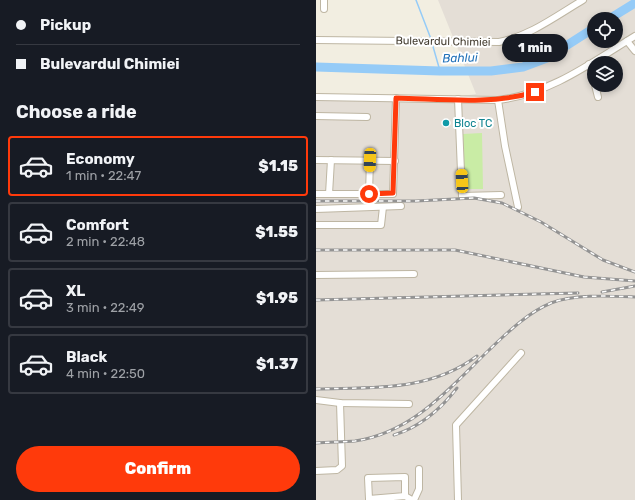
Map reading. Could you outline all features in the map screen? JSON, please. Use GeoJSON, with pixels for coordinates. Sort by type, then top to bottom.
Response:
{"type":"FeatureCollection","features":[{"type":"Feature","properties":{"kind":"street"},"geometry":{"type":"LineString","coordinates":[[324,0],[324,9]]}},
{"type":"Feature","properties":{"kind":"street","name":"Bulevardul Chimiei"},"geometry":{"type":"LineString","coordinates":[[316,40],[498,42],[511,40],[536,29],[583,0]]}},
{"type":"Feature","properties":{"kind":"street"},"geometry":{"type":"LineString","coordinates":[[602,56],[635,36]]}},
{"type":"Feature","properties":{"kind":"street"},"geometry":{"type":"LineString","coordinates":[[628,40],[635,51]]}},
{"type":"Feature","properties":{"kind":"street"},"geometry":{"type":"LineString","coordinates":[[316,97],[498,100],[516,98],[535,92],[571,76],[587,65]]}},
{"type":"Feature","properties":{"kind":"street"},"geometry":{"type":"LineString","coordinates":[[597,92],[598,97]]}},
{"type":"Feature","properties":{"kind":"street"},"geometry":{"type":"LineString","coordinates":[[316,194],[393,193],[396,98]]}},
{"type":"Feature","properties":{"kind":"street"},"geometry":{"type":"LineString","coordinates":[[458,99],[462,196],[501,195]]}},
{"type":"Feature","properties":{"kind":"street"},"geometry":{"type":"LineString","coordinates":[[498,100],[504,146],[518,207]]}},
{"type":"Feature","properties":{"kind":"street"},"geometry":{"type":"LineString","coordinates":[[316,116],[367,117]]}},
{"type":"Feature","properties":{"kind":"street"},"geometry":{"type":"LineString","coordinates":[[316,160],[395,161]]}},
{"type":"Feature","properties":{"kind":"street"},"geometry":{"type":"LineString","coordinates":[[329,194],[331,160]]}},
{"type":"Feature","properties":{"kind":"street"},"geometry":{"type":"LineString","coordinates":[[369,194],[370,160]]}},
{"type":"Feature","properties":{"kind":"street"},"geometry":{"type":"LineString","coordinates":[[316,209],[401,206]]}},
{"type":"Feature","properties":{"kind":"street"},"geometry":{"type":"LineString","coordinates":[[316,225],[380,225],[383,207]]}},
{"type":"Feature","properties":{"kind":"street"},"geometry":{"type":"LineString","coordinates":[[316,275],[414,274]]}},
{"type":"Feature","properties":{"kind":"street"},"geometry":{"type":"LineString","coordinates":[[458,500],[456,425],[521,353]]}},
{"type":"Feature","properties":{"kind":"street"},"geometry":{"type":"LineString","coordinates":[[316,400],[340,404],[409,404]]}},
{"type":"Feature","properties":{"kind":"street"},"geometry":{"type":"LineString","coordinates":[[316,471],[337,470],[342,466],[340,404]]}},
{"type":"Feature","properties":{"kind":"street"},"geometry":{"type":"LineString","coordinates":[[405,496],[405,477],[368,478],[368,498],[405,496],[413,500],[418,489],[419,469]]}},
{"type":"Feature","properties":{"kind":"shaded area"},"geometry":{"type":"Polygon","coordinates":[[[438,0],[635,0],[635,500],[316,500],[316,101],[435,100],[476,94],[438,0]]]}},
{"type":"Feature","properties":{"kind":"green space"},"geometry":{"type":"Polygon","coordinates":[[[482,133],[483,189],[464,189],[463,134],[482,133]]]}},
{"type":"Feature","properties":{"kind":"waterway"},"geometry":{"type":"LineString","coordinates":[[416,0],[431,39]]}},
{"type":"Feature","properties":{"kind":"waterway","name":"Bahlui"},"geometry":{"type":"LineString","coordinates":[[620,12],[635,3]]}},
{"type":"Feature","properties":{"kind":"waterway","name":"Bahlui"},"geometry":{"type":"LineString","coordinates":[[316,67],[440,71],[491,71],[523,67],[547,58],[587,32]]}},
{"type":"Feature","properties":{"kind":"waterway"},"geometry":{"type":"LineString","coordinates":[[432,43],[440,71]]}},
{"type":"Feature","properties":{"kind":"railway"},"geometry":{"type":"LineString","coordinates":[[316,201],[416,201],[474,198],[502,203],[541,222],[603,260],[635,272]]}},
{"type":"Feature","properties":{"kind":"railway"},"geometry":{"type":"LineString","coordinates":[[316,250],[455,250],[584,277],[635,281]]}},
{"type":"Feature","properties":{"kind":"railway"},"geometry":{"type":"LineString","coordinates":[[602,292],[635,286]]}},
{"type":"Feature","properties":{"kind":"railway"},"geometry":{"type":"LineString","coordinates":[[316,300],[578,293]]}},
{"type":"Feature","properties":{"kind":"railway"},"geometry":{"type":"LineString","coordinates":[[316,443],[355,441],[376,436],[394,429],[412,419],[444,394],[495,344],[518,324],[542,307],[570,298],[604,296],[635,297]]}},
{"type":"Feature","properties":{"kind":"railway"},"geometry":{"type":"LineString","coordinates":[[316,389],[379,387],[420,382],[459,368],[477,356]]}},
{"type":"Feature","properties":{"kind":"railway"},"geometry":{"type":"LineString","coordinates":[[394,435],[403,432],[429,417],[444,404],[457,388]]}},
{"type":"Feature","properties":{"kind":"place","name":"Bloc TC"},"geometry":{"type":"Point","coordinates":[446,123]}},
{"type":"Feature","properties":{"kind":"route"},"geometry":{"type":"LineString","coordinates":[[369,194],[392,195],[394,192],[396,98],[498,100],[516,98],[535,92]]}}]}
